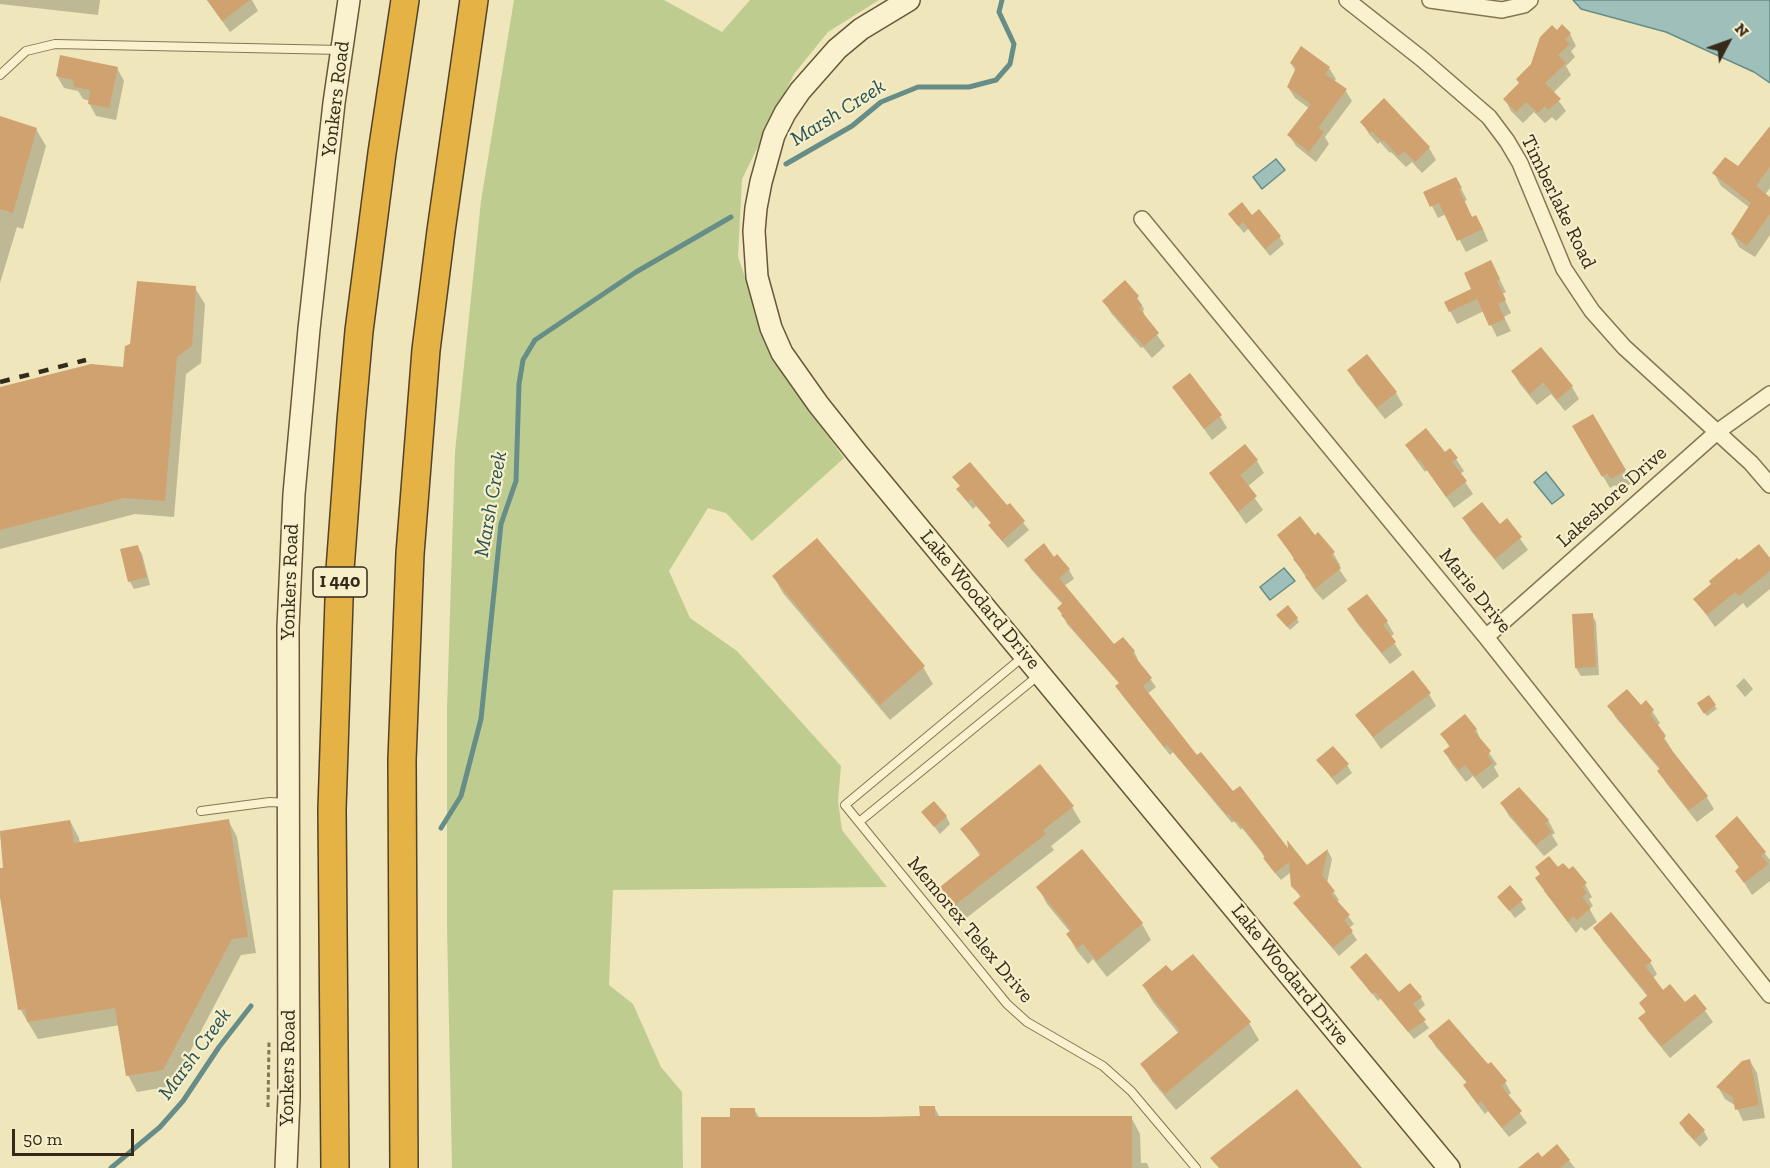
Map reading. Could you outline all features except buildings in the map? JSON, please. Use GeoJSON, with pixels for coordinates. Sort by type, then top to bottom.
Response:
{"type":"FeatureCollection","features":[{"type":"Feature","properties":{"kind":"highway","name":"I 440"},"geometry":{"type":"LineString","coordinates":[[335,1168],[332,809],[340,570],[351,411],[360,331],[382,153],[405,0]]}},
{"type":"Feature","properties":{"kind":"highway"},"geometry":{"type":"LineString","coordinates":[[404,1168],[402,784],[403,703],[410,554],[426,350],[474,0]]}},
{"type":"Feature","properties":{"kind":"street","name":"Yonkers Road"},"geometry":{"type":"LineString","coordinates":[[286,1168],[289,1087],[288,628],[294,494],[309,329],[349,0]]}},
{"type":"Feature","properties":{"kind":"street","name":"Lake Woodard Drive"},"geometry":{"type":"LineString","coordinates":[[909,0],[861,29],[816,71],[785,113],[768,153],[756,208],[754,231],[757,277],[771,328],[782,353],[857,453],[1449,1168]]}},
{"type":"Feature","properties":{"kind":"street","name":"Timberlake Road"},"geometry":{"type":"LineString","coordinates":[[1347,0],[1489,117],[1520,163],[1564,269],[1592,311],[1624,347],[1717,432],[1770,485]]}},
{"type":"Feature","properties":{"kind":"street"},"geometry":{"type":"LineString","coordinates":[[1430,0],[1502,10],[1524,5],[1530,0]]}},
{"type":"Feature","properties":{"kind":"street","name":"Marie Drive"},"geometry":{"type":"LineString","coordinates":[[1142,219],[1486,637],[1770,995]]}},
{"type":"Feature","properties":{"kind":"street","name":"Lakeshore Drive"},"geometry":{"type":"LineString","coordinates":[[1486,637],[1717,432],[1770,394]]}},
{"type":"Feature","properties":{"kind":"lane"},"geometry":{"type":"LineString","coordinates":[[0,75],[26,51],[55,44],[342,50]]}},
{"type":"Feature","properties":{"kind":"lane","name":"Memorex Telex Drive"},"geometry":{"type":"LineString","coordinates":[[1025,655],[845,805],[1007,1004],[1027,1022],[1103,1066],[1131,1091],[1196,1168]]}},
{"type":"Feature","properties":{"kind":"lane"},"geometry":{"type":"LineString","coordinates":[[859,822],[1041,673]]}},
{"type":"Feature","properties":{"kind":"lane"},"geometry":{"type":"LineString","coordinates":[[201,811],[270,802],[288,803]]}},
{"type":"Feature","properties":{"kind":"green space"},"geometry":{"type":"Polygon","coordinates":[[[514,0],[664,0],[722,32],[750,0],[879,0],[828,32],[794,74],[742,179],[738,257],[775,363],[844,458],[752,541],[726,513],[708,508],[669,571],[690,618],[737,651],[841,766],[838,801],[842,830],[887,887],[613,890],[609,985],[633,1004],[661,1067],[682,1092],[683,1168],[452,1168],[447,927],[447,709],[455,452],[481,201],[514,0]]]}},
{"type":"Feature","properties":{"kind":"water"},"geometry":{"type":"Polygon","coordinates":[[[1573,0],[1770,0],[1770,83],[1754,72],[1666,32],[1581,9],[1573,0]]]}},
{"type":"Feature","properties":{"kind":"water"},"geometry":{"type":"Polygon","coordinates":[[[1276,159],[1285,170],[1262,189],[1253,177],[1276,159]]]}},
{"type":"Feature","properties":{"kind":"water"},"geometry":{"type":"Polygon","coordinates":[[[1546,472],[1564,495],[1552,504],[1534,482],[1546,472]]]}},
{"type":"Feature","properties":{"kind":"water"},"geometry":{"type":"Polygon","coordinates":[[[1284,568],[1295,581],[1270,600],[1260,587],[1284,568]]]}},
{"type":"Feature","properties":{"kind":"waterway","name":"Marsh Creek"},"geometry":{"type":"LineString","coordinates":[[786,164],[852,126],[881,102],[918,87],[969,87],[996,80],[1010,64],[1014,44],[999,12],[1002,0]]}},
{"type":"Feature","properties":{"kind":"waterway","name":"Marsh Creek"},"geometry":{"type":"LineString","coordinates":[[441,828],[461,796],[481,719],[501,524],[516,481],[519,384],[523,360],[535,340],[636,272],[731,217]]}},
{"type":"Feature","properties":{"kind":"waterway","name":"Marsh Creek"},"geometry":{"type":"LineString","coordinates":[[111,1168],[160,1127],[183,1101],[219,1047],[251,1006]]}},
{"type":"Feature","properties":{"kind":"railway"},"geometry":{"type":"LineString","coordinates":[[0,382],[86,360]]}}]}
